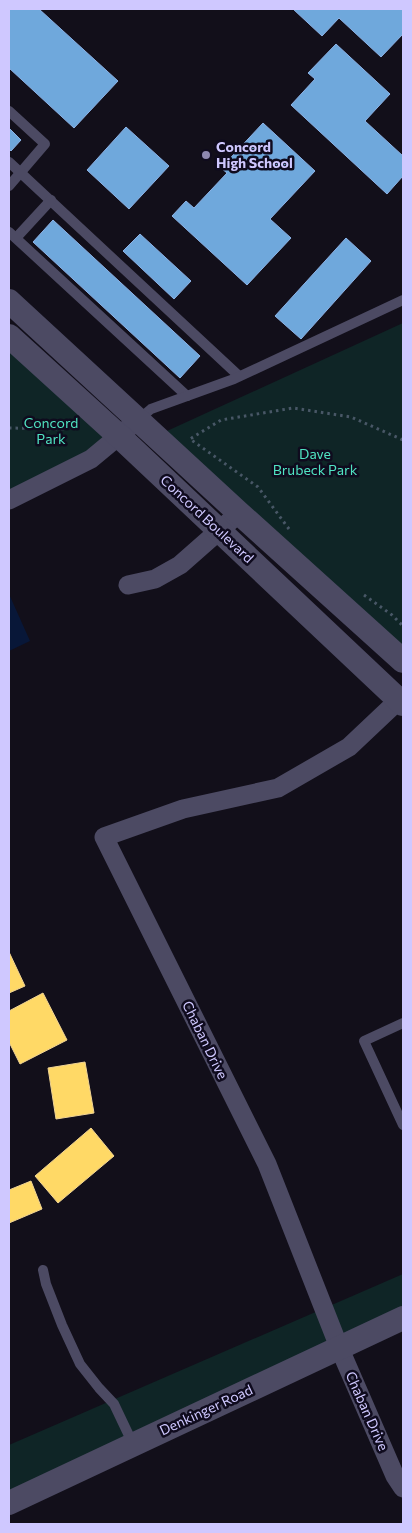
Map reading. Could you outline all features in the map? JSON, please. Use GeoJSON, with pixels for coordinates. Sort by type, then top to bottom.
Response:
{"type":"FeatureCollection","features":[{"type":"Feature","properties":{"kind":"street","name":"Concord Boulevard"},"geometry":{"type":"LineString","coordinates":[[9,301],[403,661]]}},
{"type":"Feature","properties":{"kind":"street","name":"Concord Boulevard"},"geometry":{"type":"LineString","coordinates":[[9,336],[402,700]]}},
{"type":"Feature","properties":{"kind":"street"},"geometry":{"type":"LineString","coordinates":[[9,500],[91,459],[138,420]]}},
{"type":"Feature","properties":{"kind":"street"},"geometry":{"type":"LineString","coordinates":[[128,585],[155,580],[180,565],[239,513]]}},
{"type":"Feature","properties":{"kind":"street","name":"Chaban Drive"},"geometry":{"type":"LineString","coordinates":[[402,700],[350,747],[278,788],[183,809],[104,837],[267,1164],[339,1347],[395,1476],[403,1488]]}},
{"type":"Feature","properties":{"kind":"street","name":"Denkinger Road"},"geometry":{"type":"LineString","coordinates":[[9,1503],[403,1318]]}},
{"type":"Feature","properties":{"kind":"lane"},"geometry":{"type":"LineString","coordinates":[[9,111],[45,144],[9,186]]}},
{"type":"Feature","properties":{"kind":"lane"},"geometry":{"type":"LineString","coordinates":[[9,162],[240,376]]}},
{"type":"Feature","properties":{"kind":"lane"},"geometry":{"type":"LineString","coordinates":[[51,200],[12,235],[187,396]]}},
{"type":"Feature","properties":{"kind":"lane"},"geometry":{"type":"LineString","coordinates":[[138,420],[151,409],[240,376],[403,300]]}},
{"type":"Feature","properties":{"kind":"lane"},"geometry":{"type":"LineString","coordinates":[[403,1022],[364,1041],[403,1125]]}},
{"type":"Feature","properties":{"kind":"lane"},"geometry":{"type":"LineString","coordinates":[[44,1270],[46,1284],[52,1301],[80,1364],[114,1404],[133,1444]]}},
{"type":"Feature","properties":{"kind":"path"},"geometry":{"type":"LineString","coordinates":[[292,532],[258,487],[190,439],[221,420],[293,408],[351,417],[403,440]]}},
{"type":"Feature","properties":{"kind":"path"},"geometry":{"type":"LineString","coordinates":[[9,428],[66,429],[92,412]]}},
{"type":"Feature","properties":{"kind":"path"},"geometry":{"type":"LineString","coordinates":[[362,594],[392,615],[403,626]]}},
{"type":"Feature","properties":{"kind":"green space","name":"Dave Brubeck Park"},"geometry":{"type":"Polygon","coordinates":[[[403,323],[403,661],[156,436],[403,323]]]}},
{"type":"Feature","properties":{"kind":"green space","name":"Concord Park"},"geometry":{"type":"Polygon","coordinates":[[[9,336],[119,436],[9,500],[9,336]]]}},
{"type":"Feature","properties":{"kind":"green space"},"geometry":{"type":"Polygon","coordinates":[[[403,1274],[403,1318],[9,1503],[9,1445],[403,1274]]]}},
{"type":"Feature","properties":{"kind":"water"},"geometry":{"type":"Polygon","coordinates":[[[9,594],[30,641],[9,651],[9,594]]]}},
{"type":"Feature","properties":{"kind":"building: Homes"},"geometry":{"type":"Polygon","coordinates":[[[9,952],[25,986],[9,993],[9,952]]]}},
{"type":"Feature","properties":{"kind":"building: Homes"},"geometry":{"type":"Polygon","coordinates":[[[43,993],[67,1040],[20,1064],[9,1042],[9,1011],[43,993]]]}},
{"type":"Feature","properties":{"kind":"building: Homes"},"geometry":{"type":"Polygon","coordinates":[[[85,1062],[94,1113],[56,1119],[48,1068],[85,1062]]]}},
{"type":"Feature","properties":{"kind":"building: Homes"},"geometry":{"type":"Polygon","coordinates":[[[91,1128],[114,1156],[58,1203],[35,1176],[91,1128]]]}},
{"type":"Feature","properties":{"kind":"building: Homes"},"geometry":{"type":"Polygon","coordinates":[[[31,1181],[42,1209],[9,1223],[9,1190],[31,1181]]]}},
{"type":"Feature","properties":{"kind":"building: Schools"},"geometry":{"type":"Polygon","coordinates":[[[9,9],[39,9],[118,81],[74,128],[9,68],[9,9]]]}},
{"type":"Feature","properties":{"kind":"building: Schools"},"geometry":{"type":"Polygon","coordinates":[[[293,9],[403,9],[403,34],[381,57],[339,18],[322,36],[293,9]]]}},
{"type":"Feature","properties":{"kind":"building: Schools"},"geometry":{"type":"Polygon","coordinates":[[[336,44],[390,94],[365,121],[403,156],[403,176],[387,194],[291,105],[315,79],[308,73],[336,44]]]}},
{"type":"Feature","properties":{"kind":"building: Schools"},"geometry":{"type":"Polygon","coordinates":[[[263,123],[315,171],[270,219],[291,238],[247,285],[172,216],[186,201],[194,208],[227,173],[221,168],[263,123]]]}},
{"type":"Feature","properties":{"kind":"building: Schools"},"geometry":{"type":"Polygon","coordinates":[[[126,127],[169,166],[129,209],[87,170],[126,127]]]}},
{"type":"Feature","properties":{"kind":"building: Schools"},"geometry":{"type":"Polygon","coordinates":[[[9,128],[21,140],[11,151],[9,149],[9,128]]]}},
{"type":"Feature","properties":{"kind":"building: Schools"},"geometry":{"type":"Polygon","coordinates":[[[53,220],[200,356],[180,378],[33,242],[53,220]]]}},
{"type":"Feature","properties":{"kind":"building: Schools"},"geometry":{"type":"Polygon","coordinates":[[[140,234],[191,281],[174,299],[123,251],[140,234]]]}},
{"type":"Feature","properties":{"kind":"building: Schools"},"geometry":{"type":"Polygon","coordinates":[[[346,238],[371,261],[301,339],[275,316],[346,238]]]}},
{"type":"Feature","properties":{"kind":"place","name":"Concord High School"},"geometry":{"type":"Point","coordinates":[206,155]}}]}
